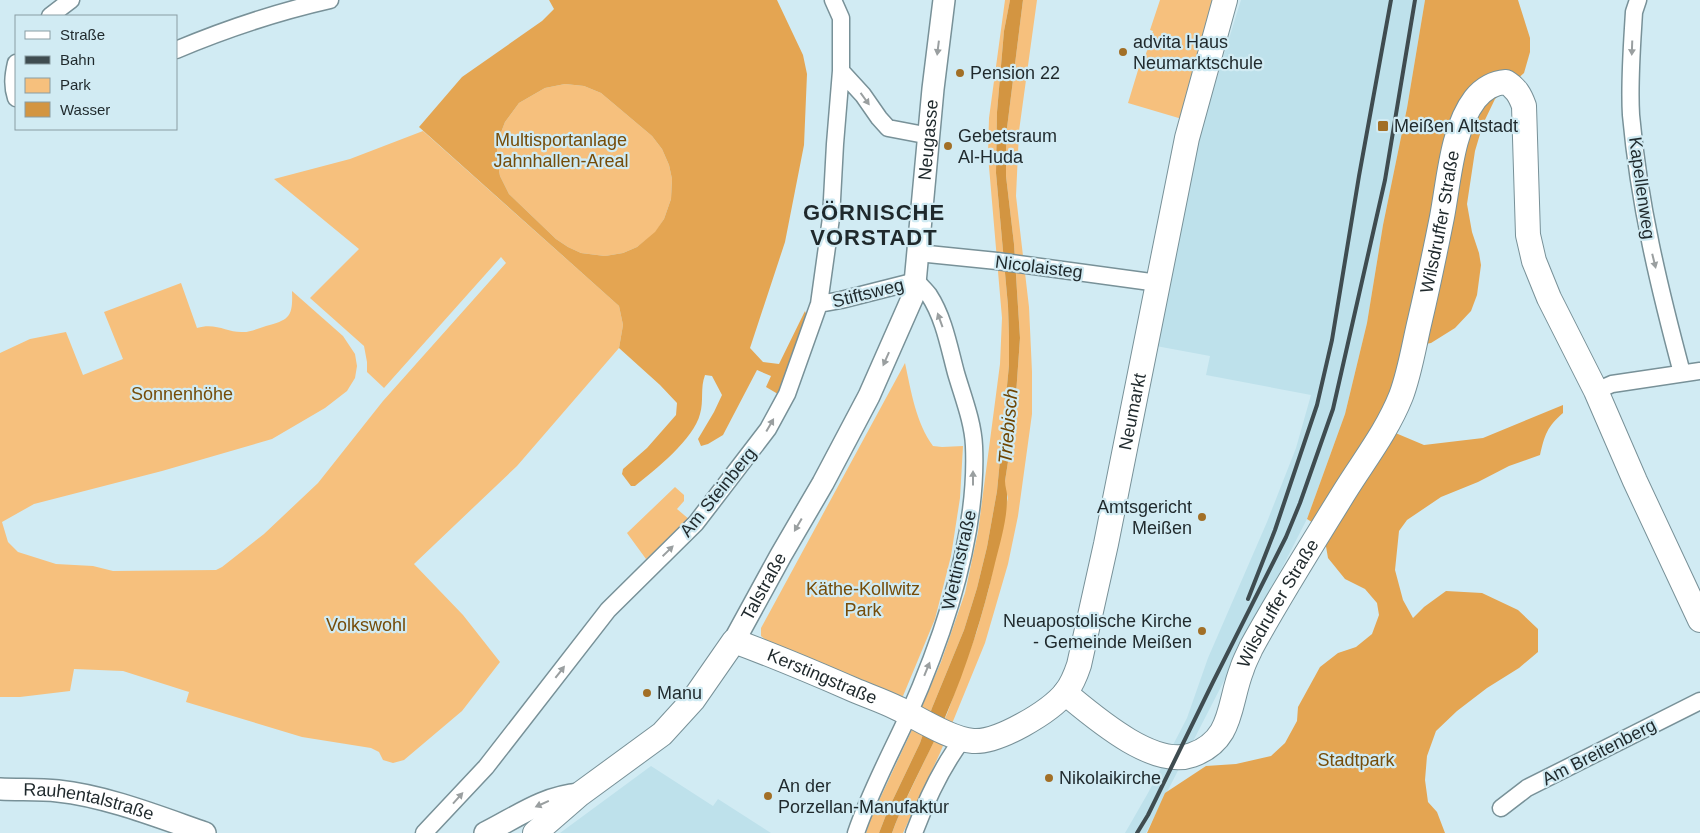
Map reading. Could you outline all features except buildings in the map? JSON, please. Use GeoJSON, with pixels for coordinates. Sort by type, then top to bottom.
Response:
{"type":"FeatureCollection","features":[{"type":"Feature","properties":{"kind":"main road","name":"Neumarkt"},"geometry":{"type":"LineString","coordinates":[[956,736],[985,740],[1011,730],[1047,708],[1065,693],[1072,682],[1079,664],[1106,544],[1187,138],[1225,0]]}},
{"type":"Feature","properties":{"kind":"main road","name":"Wilsdruffer Straße"},"geometry":{"type":"LineString","coordinates":[[1065,693],[1092,716],[1112,729],[1140,746],[1166,757],[1190,756],[1204,750],[1217,740],[1231,712],[1241,670],[1251,649],[1346,490],[1386,429],[1402,395],[1433,260],[1459,130],[1475,100],[1486,88],[1496,83],[1506,82],[1514,87],[1520,95],[1524,106],[1528,235],[1534,261],[1549,298],[1596,391],[1700,620]]}},
{"type":"Feature","properties":{"kind":"main road","name":"Kerstingstraße"},"geometry":{"type":"LineString","coordinates":[[734,641],[896,708],[956,736]]}},
{"type":"Feature","properties":{"kind":"main road","name":"Talstraße"},"geometry":{"type":"LineString","coordinates":[[534,833],[580,794],[662,734],[693,700],[734,641]]}},
{"type":"Feature","properties":{"kind":"street"},"geometry":{"type":"LineString","coordinates":[[51,15],[71,0]]}},
{"type":"Feature","properties":{"kind":"street"},"geometry":{"type":"LineString","coordinates":[[178,49],[204,38],[280,12],[330,0]]}},
{"type":"Feature","properties":{"kind":"street","name":"Am Steinberg"},"geometry":{"type":"LineString","coordinates":[[424,833],[486,767],[608,610],[696,523],[768,429],[787,394],[819,304],[831,218],[835,144],[842,71],[841,18],[833,0]]}},
{"type":"Feature","properties":{"kind":"street","name":"Neugasse"},"geometry":{"type":"LineString","coordinates":[[916,281],[933,89],[944,0]]}},
{"type":"Feature","properties":{"kind":"street","name":"Kapellenweg"},"geometry":{"type":"LineString","coordinates":[[1638,0],[1634,12],[1631,113],[1650,248],[1682,373]]}},
{"type":"Feature","properties":{"kind":"street"},"geometry":{"type":"LineString","coordinates":[[15,67],[13,76],[15,94]]}},
{"type":"Feature","properties":{"kind":"street"},"geometry":{"type":"LineString","coordinates":[[842,71],[888,128],[930,136]]}},
{"type":"Feature","properties":{"kind":"street","name":"Nicolaisteg"},"geometry":{"type":"LineString","coordinates":[[918,254],[1024,264],[1158,283]]}},
{"type":"Feature","properties":{"kind":"street","name":"Stiftsweg"},"geometry":{"type":"LineString","coordinates":[[819,304],[916,281]]}},
{"type":"Feature","properties":{"kind":"street","name":"Talstraße"},"geometry":{"type":"LineString","coordinates":[[734,641],[823,483],[869,396],[914,294],[916,281]]}},
{"type":"Feature","properties":{"kind":"street","name":"Wettinstraße"},"geometry":{"type":"LineString","coordinates":[[856,833],[866,804],[913,717],[940,638],[962,558],[974,495],[974,445],[969,418],[940,318],[928,295],[916,281]]}},
{"type":"Feature","properties":{"kind":"street"},"geometry":{"type":"LineString","coordinates":[[1596,391],[1612,384],[1700,371]]}},
{"type":"Feature","properties":{"kind":"street","name":"Am Breitenberg"},"geometry":{"type":"LineString","coordinates":[[1502,808],[1527,788],[1700,701]]}},
{"type":"Feature","properties":{"kind":"street"},"geometry":{"type":"LineString","coordinates":[[914,833],[955,749],[956,736]]}},
{"type":"Feature","properties":{"kind":"street","name":"Rauhentalstraße"},"geometry":{"type":"LineString","coordinates":[[0,790],[58,791],[93,798],[140,811],[205,833]]}},
{"type":"Feature","properties":{"kind":"street"},"geometry":{"type":"LineString","coordinates":[[485,833],[542,802],[580,794]]}},
{"type":"Feature","properties":{"kind":"street"},"geometry":{"type":"LineString","coordinates":[[507,822],[522,823],[534,833]]}},
{"type":"Feature","properties":{"kind":"shaded area"},"geometry":{"type":"Polygon","coordinates":[[[1241,0],[1425,0],[1407,108],[1383,225],[1367,323],[1345,414],[1307,519],[1146,833],[1125,833],[1187,718],[1208,658],[1267,522],[1296,448],[1311,395],[1206,375],[1210,356],[1156,346],[1198,138],[1241,0]]]}},
{"type":"Feature","properties":{"kind":"shaded area"},"geometry":{"type":"Polygon","coordinates":[[[651,766],[713,806],[718,799],[771,833],[560,833],[651,766]]]}},
{"type":"Feature","properties":{"kind":"green space"},"geometry":{"type":"Polygon","coordinates":[[[549,0],[777,0],[803,55],[807,74],[804,145],[785,242],[750,348],[763,362],[779,364],[805,311],[809,322],[783,397],[766,387],[771,376],[757,370],[723,435],[701,446],[698,439],[722,395],[712,376],[705,375],[700,414],[690,434],[653,472],[635,486],[631,486],[622,474],[623,469],[647,448],[676,415],[677,403],[619,348],[623,325],[619,306],[419,127],[462,77],[542,21],[554,9],[549,0]],[[565,84],[545,88],[519,103],[505,122],[497,143],[500,176],[509,194],[556,239],[568,247],[581,253],[605,256],[623,253],[637,247],[655,232],[664,219],[671,199],[672,179],[669,165],[662,149],[652,136],[601,93],[584,86],[565,84]]]}},
{"type":"Feature","properties":{"kind":"green space"},"geometry":{"type":"Polygon","coordinates":[[[1005,0],[1010,0],[1004,31],[997,112],[996,173],[1008,306],[1009,365],[997,491],[987,547],[964,630],[932,708],[920,743],[879,833],[866,833],[870,820],[941,662],[965,593],[978,532],[1000,364],[1002,318],[988,155],[989,118],[1005,0]]]}},
{"type":"Feature","properties":{"kind":"green space"},"geometry":{"type":"Polygon","coordinates":[[[1023,0],[1037,0],[1019,131],[1016,196],[1029,307],[1032,372],[1032,414],[1018,516],[1008,564],[985,643],[940,753],[903,833],[892,833],[900,812],[947,714],[977,631],[989,588],[1008,497],[1005,481],[1014,423],[1020,338],[1014,244],[1006,176],[1006,152],[1007,128],[1023,0]]]}},
{"type":"Feature","properties":{"kind":"green space"},"geometry":{"type":"Polygon","coordinates":[[[1160,0],[1215,0],[1182,119],[1128,103],[1142,57],[1145,57],[1153,31],[1150,30],[1160,0]]]}},
{"type":"Feature","properties":{"kind":"green space","name":"Stadtpark"},"geometry":{"type":"Polygon","coordinates":[[[1425,0],[1518,0],[1530,38],[1530,52],[1524,73],[1495,99],[1483,124],[1475,151],[1467,204],[1481,265],[1477,295],[1471,311],[1455,328],[1431,343],[1414,346],[1386,429],[1424,445],[1483,438],[1563,405],[1563,413],[1547,431],[1540,455],[1509,466],[1478,482],[1441,497],[1407,520],[1399,531],[1395,570],[1403,600],[1413,618],[1424,607],[1446,591],[1482,593],[1518,610],[1538,629],[1538,652],[1519,668],[1487,688],[1457,711],[1436,731],[1427,756],[1425,780],[1428,802],[1437,812],[1445,833],[1147,833],[1165,793],[1206,766],[1236,764],[1271,756],[1285,743],[1297,721],[1298,707],[1320,667],[1338,653],[1356,647],[1372,634],[1379,615],[1377,603],[1365,589],[1345,579],[1328,558],[1323,529],[1307,519],[1345,414],[1367,323],[1383,225],[1407,108],[1425,0]]]}},
{"type":"Feature","properties":{"kind":"green space","name":"Multisportanlage Jahnhallen-Areal"},"geometry":{"type":"Polygon","coordinates":[[[565,84],[584,86],[601,93],[652,136],[662,149],[669,165],[672,179],[671,199],[664,219],[655,233],[637,247],[623,253],[605,256],[581,253],[568,247],[556,239],[509,194],[500,176],[497,143],[505,122],[519,103],[545,88],[565,84]]]}},
{"type":"Feature","properties":{"kind":"green space"},"geometry":{"type":"Polygon","coordinates":[[[423,131],[619,306],[623,325],[619,348],[517,466],[414,564],[463,615],[500,662],[462,711],[404,760],[393,763],[383,760],[379,752],[371,748],[302,737],[186,702],[189,692],[123,671],[74,669],[70,691],[20,697],[0,697],[0,353],[30,339],[66,332],[83,375],[123,359],[104,312],[181,283],[197,328],[210,326],[246,332],[280,322],[291,311],[292,291],[343,336],[355,354],[357,366],[355,378],[347,391],[325,408],[272,439],[162,471],[34,504],[2,522],[8,542],[18,552],[56,564],[93,566],[113,571],[216,570],[222,567],[264,534],[318,483],[383,401],[506,263],[501,257],[384,388],[367,372],[364,346],[310,298],[359,249],[274,179],[350,159],[423,131]]]}},
{"type":"Feature","properties":{"kind":"green space","name":"Käthe-Kollwitz Park"},"geometry":{"type":"Polygon","coordinates":[[[905,363],[918,417],[933,446],[963,446],[960,498],[951,556],[935,619],[903,696],[892,695],[767,641],[761,636],[761,628],[905,363]]]}},
{"type":"Feature","properties":{"kind":"green space"},"geometry":{"type":"Polygon","coordinates":[[[675,487],[684,495],[684,501],[677,509],[690,520],[646,559],[627,533],[675,487]]]}},
{"type":"Feature","properties":{"kind":"water","name":"Triebisch"},"geometry":{"type":"Polygon","coordinates":[[[1010,0],[1023,0],[1007,128],[1006,152],[1006,176],[1014,244],[1020,338],[1014,423],[1005,481],[1007,497],[1006,515],[980,621],[954,697],[904,803],[892,833],[879,833],[920,743],[932,708],[964,630],[987,547],[997,491],[1009,365],[1009,336],[996,173],[997,112],[1004,31],[1010,0]]]}},
{"type":"Feature","properties":{"kind":"railway"},"geometry":{"type":"LineString","coordinates":[[1248,599],[1275,530],[1317,405],[1332,340],[1391,0]]}},
{"type":"Feature","properties":{"kind":"railway"},"geometry":{"type":"LineString","coordinates":[[1137,833],[1148,815],[1286,537],[1333,409],[1385,180],[1415,0]]}},
{"type":"Feature","properties":{"kind":"place","name":"advita Haus Neumarktschule"},"geometry":{"type":"Point","coordinates":[1123,52]}},
{"type":"Feature","properties":{"kind":"place","name":"Pension 22"},"geometry":{"type":"Point","coordinates":[960,73]}},
{"type":"Feature","properties":{"kind":"place","name":"Meißen Altstadt"},"geometry":{"type":"Point","coordinates":[1383,126]}},
{"type":"Feature","properties":{"kind":"place","name":"Gebetsraum Al-Huda"},"geometry":{"type":"Point","coordinates":[948,146]}},
{"type":"Feature","properties":{"kind":"place","name":"Amtsgericht Meißen"},"geometry":{"type":"Point","coordinates":[1202,517]}},
{"type":"Feature","properties":{"kind":"place","name":"Neuapostolische Kirche - Gemeinde Meißen"},"geometry":{"type":"Point","coordinates":[1202,631]}},
{"type":"Feature","properties":{"kind":"place","name":"Manu"},"geometry":{"type":"Point","coordinates":[647,693]}},
{"type":"Feature","properties":{"kind":"place","name":"Nikolaikirche"},"geometry":{"type":"Point","coordinates":[1049,778]}},
{"type":"Feature","properties":{"kind":"place","name":"An der Porzellan-Manufaktur"},"geometry":{"type":"Point","coordinates":[768,796]}},
{"type":"Feature","properties":{"kind":"district","name":"GÖRNISCHE VORSTADT"},"geometry":{"type":"Point","coordinates":[874,224]}},
{"type":"Feature","properties":{"kind":"park label","name":"Sonnenhöhe"},"geometry":{"type":"Point","coordinates":[182,394]}},
{"type":"Feature","properties":{"kind":"park label","name":"Volkswohl"},"geometry":{"type":"Point","coordinates":[366,625]}}]}
